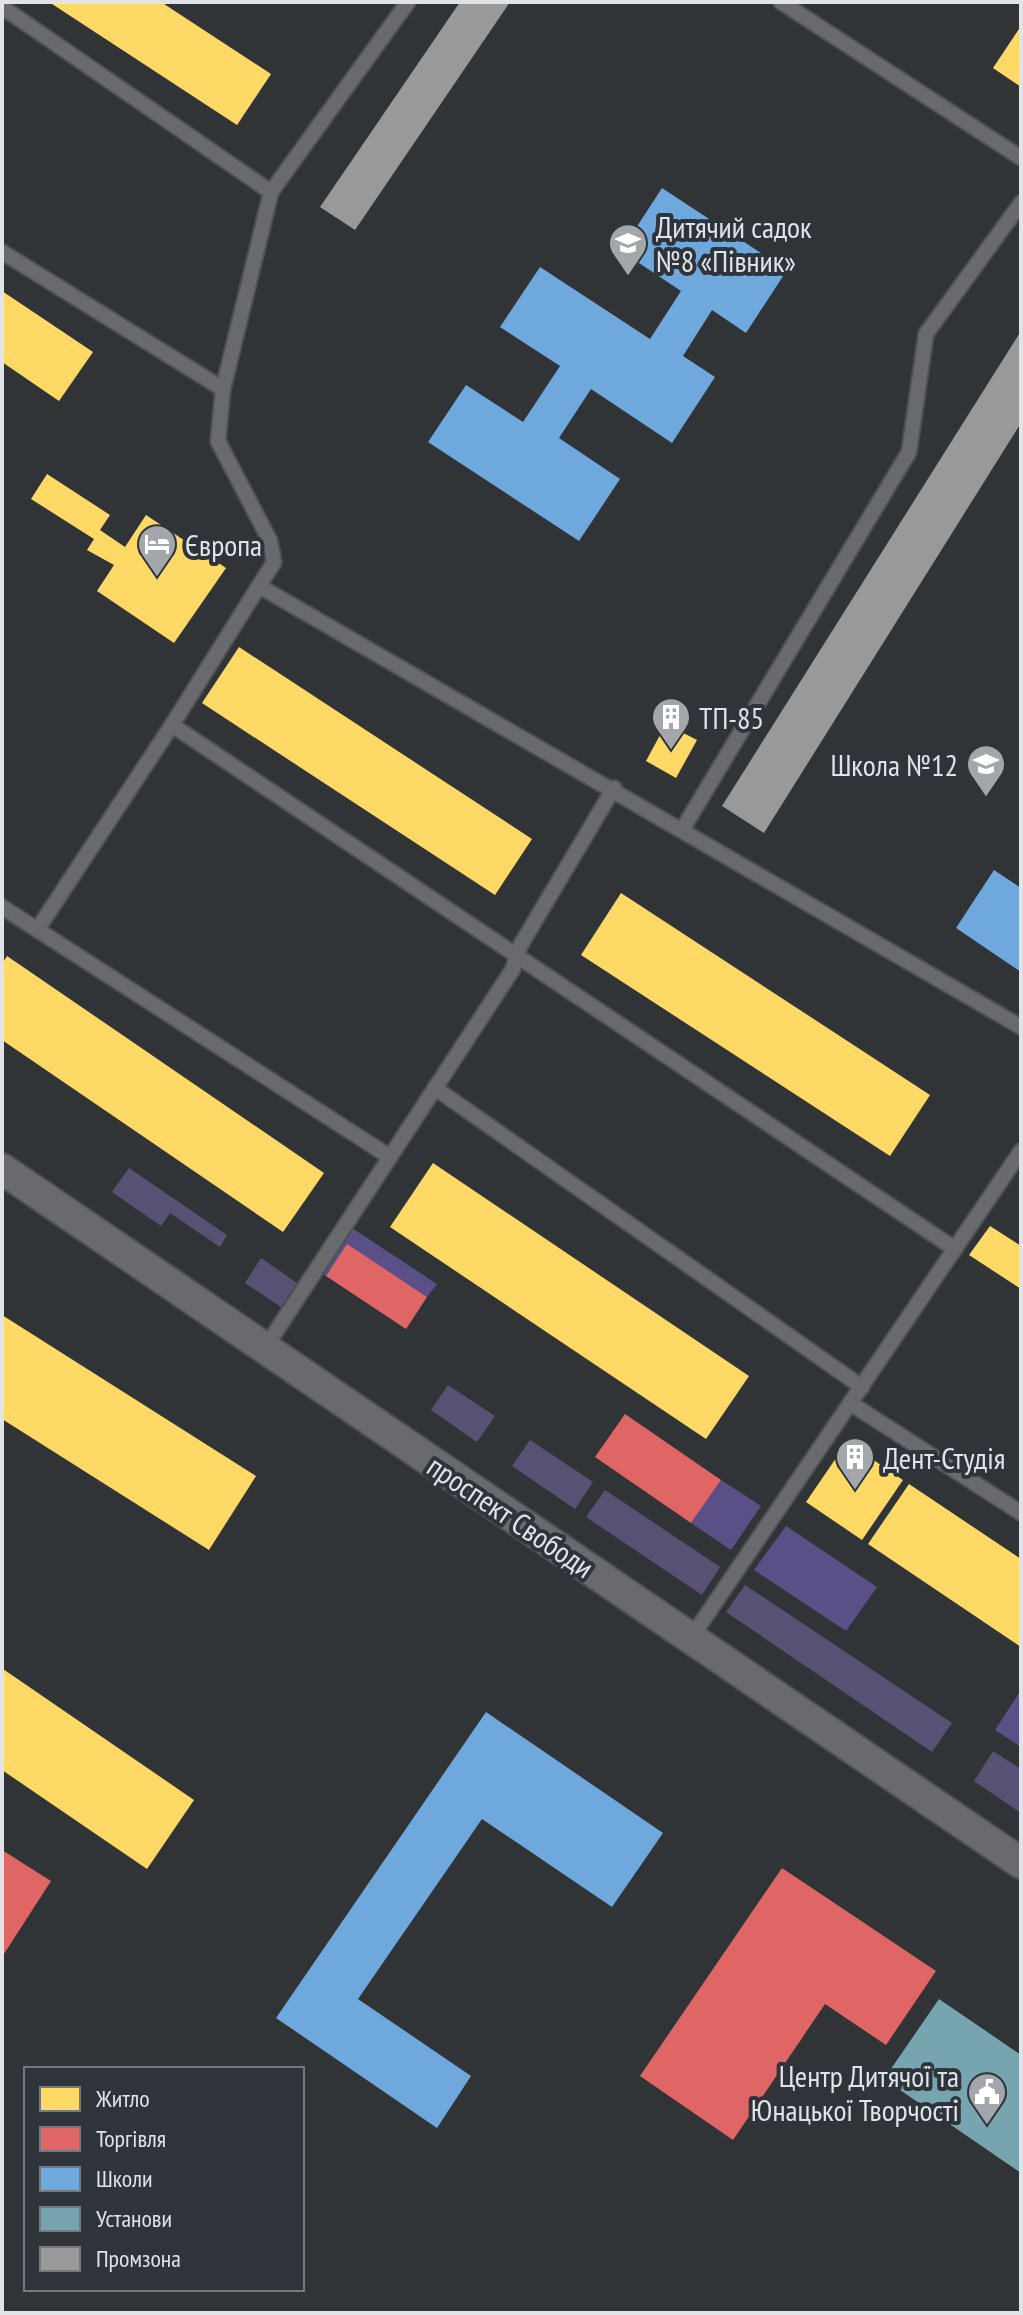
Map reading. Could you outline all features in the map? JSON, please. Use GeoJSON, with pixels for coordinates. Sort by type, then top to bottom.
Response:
{"type":"FeatureCollection","features":[{"type":"Feature","properties":{"kind":"street","name":"проспект Свободи"},"geometry":{"type":"LineString","coordinates":[[2,1169],[1021,1863]]}},
{"type":"Feature","properties":{"kind":"lane"},"geometry":{"type":"LineString","coordinates":[[37,930],[172,725],[274,562],[270,541],[218,441],[223,389],[271,192],[408,2]]}},
{"type":"Feature","properties":{"kind":"lane"},"geometry":{"type":"LineString","coordinates":[[781,2],[1021,158]]}},
{"type":"Feature","properties":{"kind":"lane"},"geometry":{"type":"LineString","coordinates":[[2,7],[271,192]]}},
{"type":"Feature","properties":{"kind":"lane"},"geometry":{"type":"LineString","coordinates":[[682,830],[909,452],[926,334],[1021,203]]}},
{"type":"Feature","properties":{"kind":"lane"},"geometry":{"type":"LineString","coordinates":[[2,252],[223,389]]}},
{"type":"Feature","properties":{"kind":"lane"},"geometry":{"type":"LineString","coordinates":[[259,586],[614,788],[1021,1027]]}},
{"type":"Feature","properties":{"kind":"lane"},"geometry":{"type":"LineString","coordinates":[[172,725],[955,1249]]}},
{"type":"Feature","properties":{"kind":"lane"},"geometry":{"type":"LineString","coordinates":[[265,1348],[518,957],[520,946],[614,788]]}},
{"type":"Feature","properties":{"kind":"lane"},"geometry":{"type":"LineString","coordinates":[[2,907],[390,1157]]}},
{"type":"Feature","properties":{"kind":"lane"},"geometry":{"type":"LineString","coordinates":[[435,1088],[862,1387]]}},
{"type":"Feature","properties":{"kind":"lane"},"geometry":{"type":"LineString","coordinates":[[691,1638],[1021,1151]]}},
{"type":"Feature","properties":{"kind":"lane"},"geometry":{"type":"LineString","coordinates":[[850,1403],[1021,1513]]}},
{"type":"Feature","properties":{"kind":"shaded area"},"geometry":{"type":"Polygon","coordinates":[[[129,1168],[227,1235],[220,1247],[170,1213],[161,1226],[112,1192],[129,1168]]]}},
{"type":"Feature","properties":{"kind":"shaded area"},"geometry":{"type":"Polygon","coordinates":[[[352,1228],[437,1284],[427,1297],[347,1245],[326,1276],[323,1274],[352,1228]]]}},
{"type":"Feature","properties":{"kind":"shaded area"},"geometry":{"type":"Polygon","coordinates":[[[261,1258],[297,1283],[281,1307],[245,1283],[261,1258]]]}},
{"type":"Feature","properties":{"kind":"shaded area"},"geometry":{"type":"Polygon","coordinates":[[[448,1385],[495,1416],[477,1442],[431,1410],[448,1385]]]}},
{"type":"Feature","properties":{"kind":"shaded area"},"geometry":{"type":"Polygon","coordinates":[[[530,1440],[593,1482],[575,1509],[512,1466],[530,1440]]]}},
{"type":"Feature","properties":{"kind":"shaded area"},"geometry":{"type":"Polygon","coordinates":[[[721,1480],[761,1506],[731,1550],[691,1523],[721,1480]]]}},
{"type":"Feature","properties":{"kind":"shaded area"},"geometry":{"type":"Polygon","coordinates":[[[605,1490],[720,1567],[702,1595],[586,1517],[605,1490]]]}},
{"type":"Feature","properties":{"kind":"shaded area"},"geometry":{"type":"Polygon","coordinates":[[[786,1526],[877,1587],[846,1631],[754,1570],[786,1526]]]}},
{"type":"Feature","properties":{"kind":"shaded area"},"geometry":{"type":"Polygon","coordinates":[[[745,1585],[952,1723],[932,1752],[726,1612],[745,1585]]]}},
{"type":"Feature","properties":{"kind":"shaded area"},"geometry":{"type":"Polygon","coordinates":[[[1021,1690],[1021,1747],[995,1730],[1021,1690]]]}},
{"type":"Feature","properties":{"kind":"shaded area"},"geometry":{"type":"Polygon","coordinates":[[[993,1751],[1021,1769],[1021,1813],[974,1781],[993,1751]]]}},
{"type":"Feature","properties":{"kind":"building: Житло"},"geometry":{"type":"Polygon","coordinates":[[[49,2],[161,2],[271,74],[237,125],[49,2]]]}},
{"type":"Feature","properties":{"kind":"building: Житло"},"geometry":{"type":"Polygon","coordinates":[[[1021,26],[1021,87],[993,68],[1021,26]]]}},
{"type":"Feature","properties":{"kind":"building: Житло"},"geometry":{"type":"Polygon","coordinates":[[[2,291],[93,352],[59,401],[2,362],[2,291]]]}},
{"type":"Feature","properties":{"kind":"building: Житло"},"geometry":{"type":"Polygon","coordinates":[[[47,474],[110,515],[100,530],[125,547],[146,515],[226,568],[174,643],[97,591],[114,565],[87,550],[94,539],[31,499],[47,474]]]}},
{"type":"Feature","properties":{"kind":"building: Житло"},"geometry":{"type":"Polygon","coordinates":[[[239,647],[532,839],[495,895],[202,703],[239,647]]]}},
{"type":"Feature","properties":{"kind":"building: Житло","name":"ТП-85"},"geometry":{"type":"Polygon","coordinates":[[[666,724],[697,740],[676,778],[646,761],[666,724]]]}},
{"type":"Feature","properties":{"kind":"building: Житло"},"geometry":{"type":"Polygon","coordinates":[[[621,893],[930,1095],[890,1156],[581,955],[621,893]]]}},
{"type":"Feature","properties":{"kind":"building: Житло"},"geometry":{"type":"Polygon","coordinates":[[[7,956],[324,1173],[283,1232],[2,1040],[2,964],[7,956]]]}},
{"type":"Feature","properties":{"kind":"building: Житло"},"geometry":{"type":"Polygon","coordinates":[[[433,1163],[749,1376],[706,1439],[390,1227],[433,1163]]]}},
{"type":"Feature","properties":{"kind":"building: Житло"},"geometry":{"type":"Polygon","coordinates":[[[990,1226],[1021,1246],[1021,1289],[969,1255],[990,1226]]]}},
{"type":"Feature","properties":{"kind":"building: Житло"},"geometry":{"type":"Polygon","coordinates":[[[2,1315],[256,1476],[209,1550],[2,1419],[2,1315]]]}},
{"type":"Feature","properties":{"kind":"building: Житло","name":"Дент-Студія"},"geometry":{"type":"Polygon","coordinates":[[[847,1442],[903,1480],[862,1540],[806,1502],[847,1442]]]}},
{"type":"Feature","properties":{"kind":"building: Житло"},"geometry":{"type":"Polygon","coordinates":[[[909,1484],[1021,1559],[1021,1647],[868,1544],[909,1484]]]}},
{"type":"Feature","properties":{"kind":"building: Житло"},"geometry":{"type":"Polygon","coordinates":[[[3,1669],[194,1800],[147,1869],[2,1770],[3,1669]]]}},
{"type":"Feature","properties":{"kind":"building: Торгівля"},"geometry":{"type":"Polygon","coordinates":[[[347,1244],[427,1297],[406,1329],[326,1276],[347,1244]]]}},
{"type":"Feature","properties":{"kind":"building: Торгівля"},"geometry":{"type":"Polygon","coordinates":[[[625,1414],[721,1480],[691,1523],[595,1457],[625,1414]]]}},
{"type":"Feature","properties":{"kind":"building: Торгівля"},"geometry":{"type":"Polygon","coordinates":[[[2,1850],[51,1881],[2,1957],[2,1850]]]}},
{"type":"Feature","properties":{"kind":"building: Торгівля"},"geometry":{"type":"Polygon","coordinates":[[[782,1868],[936,1971],[886,2045],[825,2004],[733,2140],[640,2076],[782,1868]]]}},
{"type":"Feature","properties":{"kind":"building: Школи"},"geometry":{"type":"Polygon","coordinates":[[[662,188],[787,270],[746,333],[712,310],[683,356],[715,377],[672,443],[591,389],[559,438],[620,479],[579,541],[428,442],[466,385],[523,422],[560,366],[500,327],[540,267],[650,339],[681,291],[621,251],[662,188]]]}},
{"type":"Feature","properties":{"kind":"building: Школи"},"geometry":{"type":"Polygon","coordinates":[[[994,870],[1021,888],[1021,972],[956,928],[994,870]]]}},
{"type":"Feature","properties":{"kind":"building: Школи"},"geometry":{"type":"Polygon","coordinates":[[[486,1712],[663,1833],[612,1907],[482,1819],[358,1999],[471,2076],[437,2128],[276,2018],[486,1712]]]}},
{"type":"Feature","properties":{"kind":"building: Установи","name":"Центр Дитячої та Юнацької Творчості"},"geometry":{"type":"Polygon","coordinates":[[[939,1999],[1021,2055],[1021,2173],[884,2079],[939,1999]]]}},
{"type":"Feature","properties":{"kind":"building: Промзона"},"geometry":{"type":"Polygon","coordinates":[[[460,2],[510,2],[355,230],[320,207],[460,2]]]}},
{"type":"Feature","properties":{"kind":"building: Промзона"},"geometry":{"type":"Polygon","coordinates":[[[1021,331],[1021,423],[764,833],[722,806],[1021,331]]]}},
{"type":"Feature","properties":{"kind":"place","name":"Дитячий садок №8 «Півник»"},"geometry":{"type":"Point","coordinates":[628,277]}},
{"type":"Feature","properties":{"kind":"place","name":"Європа"},"geometry":{"type":"Point","coordinates":[157,578]}},
{"type":"Feature","properties":{"kind":"place","name":"ТП-85"},"geometry":{"type":"Point","coordinates":[671,751]}},
{"type":"Feature","properties":{"kind":"place","name":"Школа №12"},"geometry":{"type":"Point","coordinates":[986,798]}},
{"type":"Feature","properties":{"kind":"place","name":"Дент-Студія"},"geometry":{"type":"Point","coordinates":[855,1491]}},
{"type":"Feature","properties":{"kind":"place","name":"Центр Дитячої та Юнацької Творчості"},"geometry":{"type":"Point","coordinates":[987,2126]}}]}
